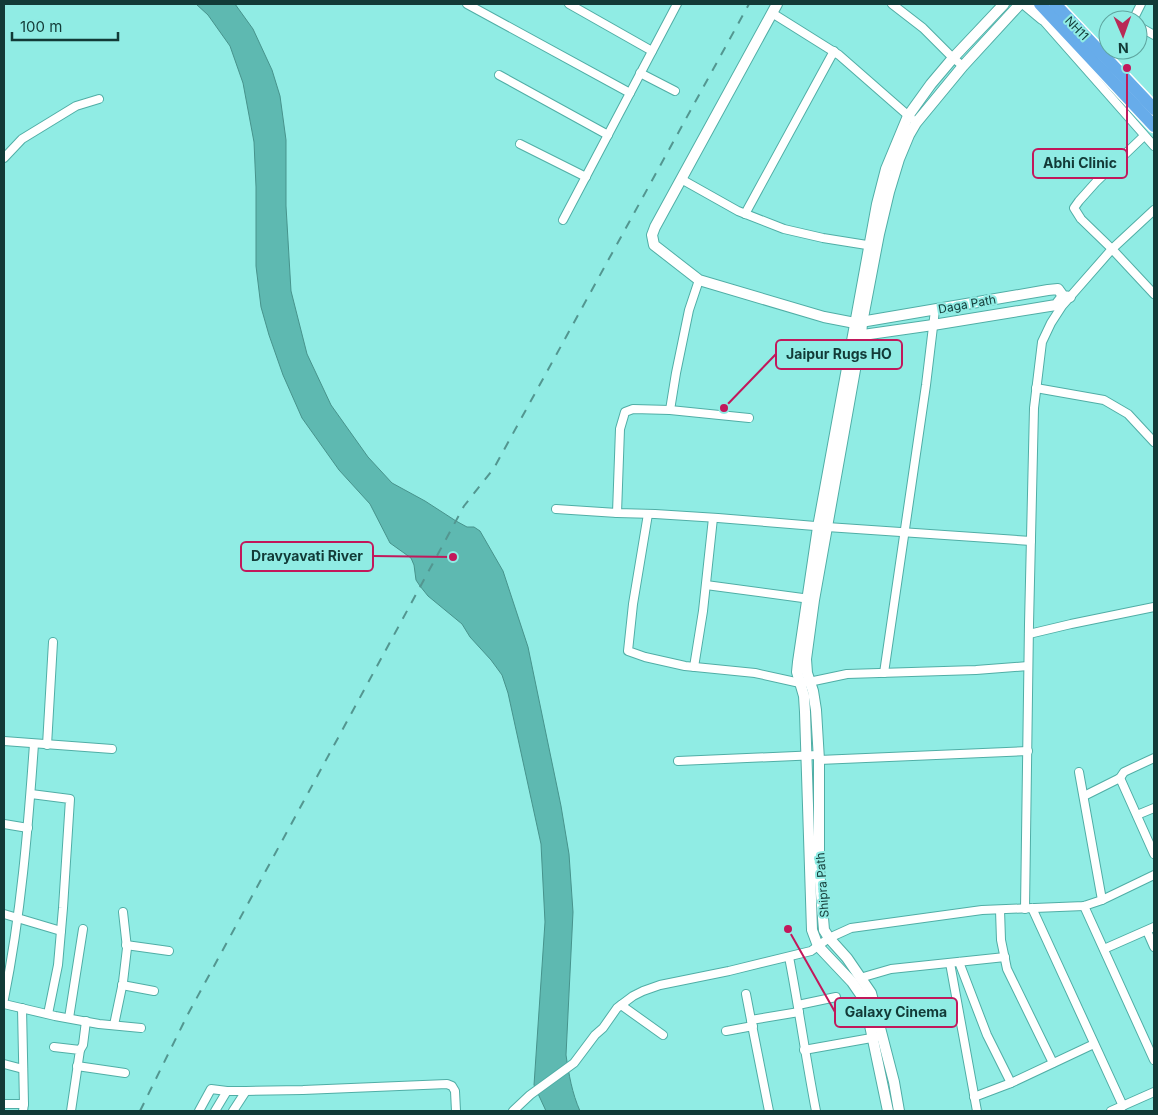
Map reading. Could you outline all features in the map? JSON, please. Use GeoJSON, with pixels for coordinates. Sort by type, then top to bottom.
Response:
{"type":"FeatureCollection","features":[{"type":"Feature","properties":{"kind":"highway"},"geometry":{"type":"LineString","coordinates":[[1040,4],[1054,11],[1154,126]]}},
{"type":"Feature","properties":{"kind":"highway","name":"NH11"},"geometry":{"type":"LineString","coordinates":[[1054,11],[1098,45]]}},
{"type":"Feature","properties":{"kind":"highway","name":"NH11"},"geometry":{"type":"LineString","coordinates":[[1114,60],[1154,109]]}},
{"type":"Feature","properties":{"kind":"street"},"geometry":{"type":"LineString","coordinates":[[467,4],[630,92]]}},
{"type":"Feature","properties":{"kind":"street"},"geometry":{"type":"LineString","coordinates":[[569,4],[652,51]]}},
{"type":"Feature","properties":{"kind":"street"},"geometry":{"type":"LineString","coordinates":[[892,4],[923,28],[963,66]]}},
{"type":"Feature","properties":{"kind":"street"},"geometry":{"type":"LineString","coordinates":[[888,1111],[877,1037],[863,998],[852,982],[818,946],[812,930],[804,696],[807,673],[806,659],[810,599],[858,323],[873,246],[888,192],[909,135],[912,120],[932,84],[953,58],[1004,4]]}},
{"type":"Feature","properties":{"kind":"street"},"geometry":{"type":"LineString","coordinates":[[912,120],[1020,4]]}},
{"type":"Feature","properties":{"kind":"street"},"geometry":{"type":"LineString","coordinates":[[1024,4],[1054,11],[1144,136],[1154,146]]}},
{"type":"Feature","properties":{"kind":"street"},"geometry":{"type":"LineString","coordinates":[[563,220],[652,51],[674,5]]}},
{"type":"Feature","properties":{"kind":"street"},"geometry":{"type":"LineString","coordinates":[[858,323],[824,317],[699,280],[654,245],[652,235],[774,8],[839,55],[912,120]]}},
{"type":"Feature","properties":{"kind":"street"},"geometry":{"type":"LineString","coordinates":[[745,214],[834,51]]}},
{"type":"Feature","properties":{"kind":"street"},"geometry":{"type":"LineString","coordinates":[[640,73],[675,91]]}},
{"type":"Feature","properties":{"kind":"street"},"geometry":{"type":"LineString","coordinates":[[500,75],[608,134]]}},
{"type":"Feature","properties":{"kind":"street"},"geometry":{"type":"LineString","coordinates":[[4,158],[22,139],[76,106],[99,99]]}},
{"type":"Feature","properties":{"kind":"street"},"geometry":{"type":"LineString","coordinates":[[1144,136],[1096,182],[1074,208],[1081,220],[1112,249],[1154,294]]}},
{"type":"Feature","properties":{"kind":"street"},"geometry":{"type":"LineString","coordinates":[[520,144],[586,177]]}},
{"type":"Feature","properties":{"kind":"street"},"geometry":{"type":"LineString","coordinates":[[681,179],[745,214],[784,229],[823,238],[873,246]]}},
{"type":"Feature","properties":{"kind":"street"},"geometry":{"type":"LineString","coordinates":[[857,336],[1056,305],[1154,210]]}},
{"type":"Feature","properties":{"kind":"street"},"geometry":{"type":"LineString","coordinates":[[670,410],[688,310],[699,280]]}},
{"type":"Feature","properties":{"kind":"street","name":"Daga Path"},"geometry":{"type":"LineString","coordinates":[[858,323],[1058,289],[1066,297]]}},
{"type":"Feature","properties":{"kind":"street"},"geometry":{"type":"LineString","coordinates":[[1066,297],[1042,342],[1034,408],[1028,666],[1028,908],[1123,1106]]}},
{"type":"Feature","properties":{"kind":"street"},"geometry":{"type":"LineString","coordinates":[[884,673],[906,532],[935,310]]}},
{"type":"Feature","properties":{"kind":"street"},"geometry":{"type":"LineString","coordinates":[[1036,388],[1104,400],[1128,414],[1154,442]]}},
{"type":"Feature","properties":{"kind":"street"},"geometry":{"type":"LineString","coordinates":[[617,513],[620,429],[625,412],[633,409],[670,410],[748,418]]}},
{"type":"Feature","properties":{"kind":"street"},"geometry":{"type":"LineString","coordinates":[[556,509],[713,518],[1031,541]]}},
{"type":"Feature","properties":{"kind":"street"},"geometry":{"type":"LineString","coordinates":[[648,514],[633,604],[628,651],[645,657],[694,667],[755,673],[805,682],[847,674],[976,670],[1028,666]]}},
{"type":"Feature","properties":{"kind":"street"},"geometry":{"type":"LineString","coordinates":[[694,667],[703,611],[713,518]]}},
{"type":"Feature","properties":{"kind":"street"},"geometry":{"type":"LineString","coordinates":[[706,585],[810,599]]}},
{"type":"Feature","properties":{"kind":"street"},"geometry":{"type":"LineString","coordinates":[[1029,634],[1154,607]]}},
{"type":"Feature","properties":{"kind":"street"},"geometry":{"type":"LineString","coordinates":[[47,745],[53,642]]}},
{"type":"Feature","properties":{"kind":"street","name":"Shipra Path"},"geometry":{"type":"LineString","coordinates":[[805,682],[813,691],[816,710],[820,869],[824,930],[847,958],[871,993],[877,1037],[894,1082],[898,1111]]}},
{"type":"Feature","properties":{"kind":"street"},"geometry":{"type":"LineString","coordinates":[[4,742],[112,749]]}},
{"type":"Feature","properties":{"kind":"street"},"geometry":{"type":"LineString","coordinates":[[4,999],[18,918],[28,828],[34,744]]}},
{"type":"Feature","properties":{"kind":"street"},"geometry":{"type":"LineString","coordinates":[[678,761],[806,755],[818,758],[1028,751]]}},
{"type":"Feature","properties":{"kind":"street"},"geometry":{"type":"LineString","coordinates":[[1084,796],[1120,778],[1124,772],[1154,758]]}},
{"type":"Feature","properties":{"kind":"street"},"geometry":{"type":"LineString","coordinates":[[1079,772],[1102,900]]}},
{"type":"Feature","properties":{"kind":"street"},"geometry":{"type":"LineString","coordinates":[[1120,778],[1154,854]]}},
{"type":"Feature","properties":{"kind":"street"},"geometry":{"type":"LineString","coordinates":[[31,794],[70,799],[58,965],[48,1014]]}},
{"type":"Feature","properties":{"kind":"street"},"geometry":{"type":"LineString","coordinates":[[1137,815],[1154,808]]}},
{"type":"Feature","properties":{"kind":"street"},"geometry":{"type":"LineString","coordinates":[[4,825],[28,828]]}},
{"type":"Feature","properties":{"kind":"street"},"geometry":{"type":"LineString","coordinates":[[513,1111],[530,1095],[574,1063],[617,1008],[643,991],[660,985],[811,951],[829,938],[851,928],[982,910],[1084,906],[1102,900],[1154,875]]}},
{"type":"Feature","properties":{"kind":"street"},"geometry":{"type":"LineString","coordinates":[[1084,906],[1154,1060]]}},
{"type":"Feature","properties":{"kind":"street"},"geometry":{"type":"LineString","coordinates":[[1000,910],[1002,940],[1007,968],[1053,1063]]}},
{"type":"Feature","properties":{"kind":"street"},"geometry":{"type":"LineString","coordinates":[[114,1025],[122,985],[126,945],[123,912]]}},
{"type":"Feature","properties":{"kind":"street"},"geometry":{"type":"LineString","coordinates":[[4,914],[61,931]]}},
{"type":"Feature","properties":{"kind":"street"},"geometry":{"type":"LineString","coordinates":[[69,1018],[83,929]]}},
{"type":"Feature","properties":{"kind":"street"},"geometry":{"type":"LineString","coordinates":[[1104,949],[1150,929],[1154,948]]}},
{"type":"Feature","properties":{"kind":"street"},"geometry":{"type":"LineString","coordinates":[[126,945],[169,951]]}},
{"type":"Feature","properties":{"kind":"street"},"geometry":{"type":"LineString","coordinates":[[789,957],[799,1008],[814,1111]]}},
{"type":"Feature","properties":{"kind":"street"},"geometry":{"type":"LineString","coordinates":[[860,978],[891,969],[1005,958]]}},
{"type":"Feature","properties":{"kind":"street"},"geometry":{"type":"LineString","coordinates":[[958,962],[987,1035],[1011,1083]]}},
{"type":"Feature","properties":{"kind":"street"},"geometry":{"type":"LineString","coordinates":[[950,963],[977,1111]]}},
{"type":"Feature","properties":{"kind":"street"},"geometry":{"type":"LineString","coordinates":[[122,985],[154,991]]}},
{"type":"Feature","properties":{"kind":"street"},"geometry":{"type":"LineString","coordinates":[[746,994],[769,1111]]}},
{"type":"Feature","properties":{"kind":"street"},"geometry":{"type":"LineString","coordinates":[[726,1031],[836,997]]}},
{"type":"Feature","properties":{"kind":"street"},"geometry":{"type":"LineString","coordinates":[[4,1004],[86,1021],[141,1028]]}},
{"type":"Feature","properties":{"kind":"street"},"geometry":{"type":"LineString","coordinates":[[621,1005],[663,1035]]}},
{"type":"Feature","properties":{"kind":"street"},"geometry":{"type":"LineString","coordinates":[[4,1104],[23,1108],[22,1008]]}},
{"type":"Feature","properties":{"kind":"street"},"geometry":{"type":"LineString","coordinates":[[71,1111],[86,1021]]}},
{"type":"Feature","properties":{"kind":"street"},"geometry":{"type":"LineString","coordinates":[[804,1050],[877,1037]]}},
{"type":"Feature","properties":{"kind":"street"},"geometry":{"type":"LineString","coordinates":[[1146,1042],[1154,1038]]}},
{"type":"Feature","properties":{"kind":"street"},"geometry":{"type":"LineString","coordinates":[[974,1096],[1011,1083],[1094,1044]]}},
{"type":"Feature","properties":{"kind":"street"},"geometry":{"type":"LineString","coordinates":[[54,1047],[80,1050]]}},
{"type":"Feature","properties":{"kind":"street"},"geometry":{"type":"LineString","coordinates":[[4,1064],[23,1069]]}},
{"type":"Feature","properties":{"kind":"street"},"geometry":{"type":"LineString","coordinates":[[77,1066],[126,1073]]}},
{"type":"Feature","properties":{"kind":"street"},"geometry":{"type":"LineString","coordinates":[[198,1111],[211,1089],[227,1091],[303,1090],[447,1084],[452,1086],[455,1091],[456,1111]]}},
{"type":"Feature","properties":{"kind":"street"},"geometry":{"type":"LineString","coordinates":[[215,1111],[227,1091]]}},
{"type":"Feature","properties":{"kind":"street"},"geometry":{"type":"LineString","coordinates":[[233,1111],[246,1091]]}},
{"type":"Feature","properties":{"kind":"street"},"geometry":{"type":"LineString","coordinates":[[1111,1111],[1154,1092]]}},
{"type":"Feature","properties":{"kind":"water"},"geometry":{"type":"Polygon","coordinates":[[[196,4],[235,4],[253,29],[272,70],[280,96],[286,140],[286,206],[291,291],[307,354],[331,405],[368,457],[392,483],[467,527],[474,527],[480,531],[503,571],[528,647],[569,854],[573,912],[566,1055],[573,1091],[580,1111],[546,1111],[534,1085],[545,922],[541,844],[508,693],[502,675],[470,637],[462,624],[428,596],[420,586],[416,580],[411,558],[390,543],[370,504],[339,470],[302,418],[283,375],[261,307],[256,266],[254,142],[243,83],[230,46],[208,15],[196,4]]]}},
{"type":"Feature","properties":{"kind":"railway"},"geometry":{"type":"LineString","coordinates":[[140,1111],[188,1014],[464,506],[494,468],[749,4]]}},
{"type":"Feature","properties":{"kind":"place","name":"Abhi Clinic"},"geometry":{"type":"Point","coordinates":[1127,68]}},
{"type":"Feature","properties":{"kind":"place","name":"Jaipur Rugs HO"},"geometry":{"type":"Point","coordinates":[724,408]}},
{"type":"Feature","properties":{"kind":"place","name":"Dravyavati River"},"geometry":{"type":"Point","coordinates":[453,557]}},
{"type":"Feature","properties":{"kind":"place","name":"Galaxy Cinema"},"geometry":{"type":"Point","coordinates":[788,929]}}]}
